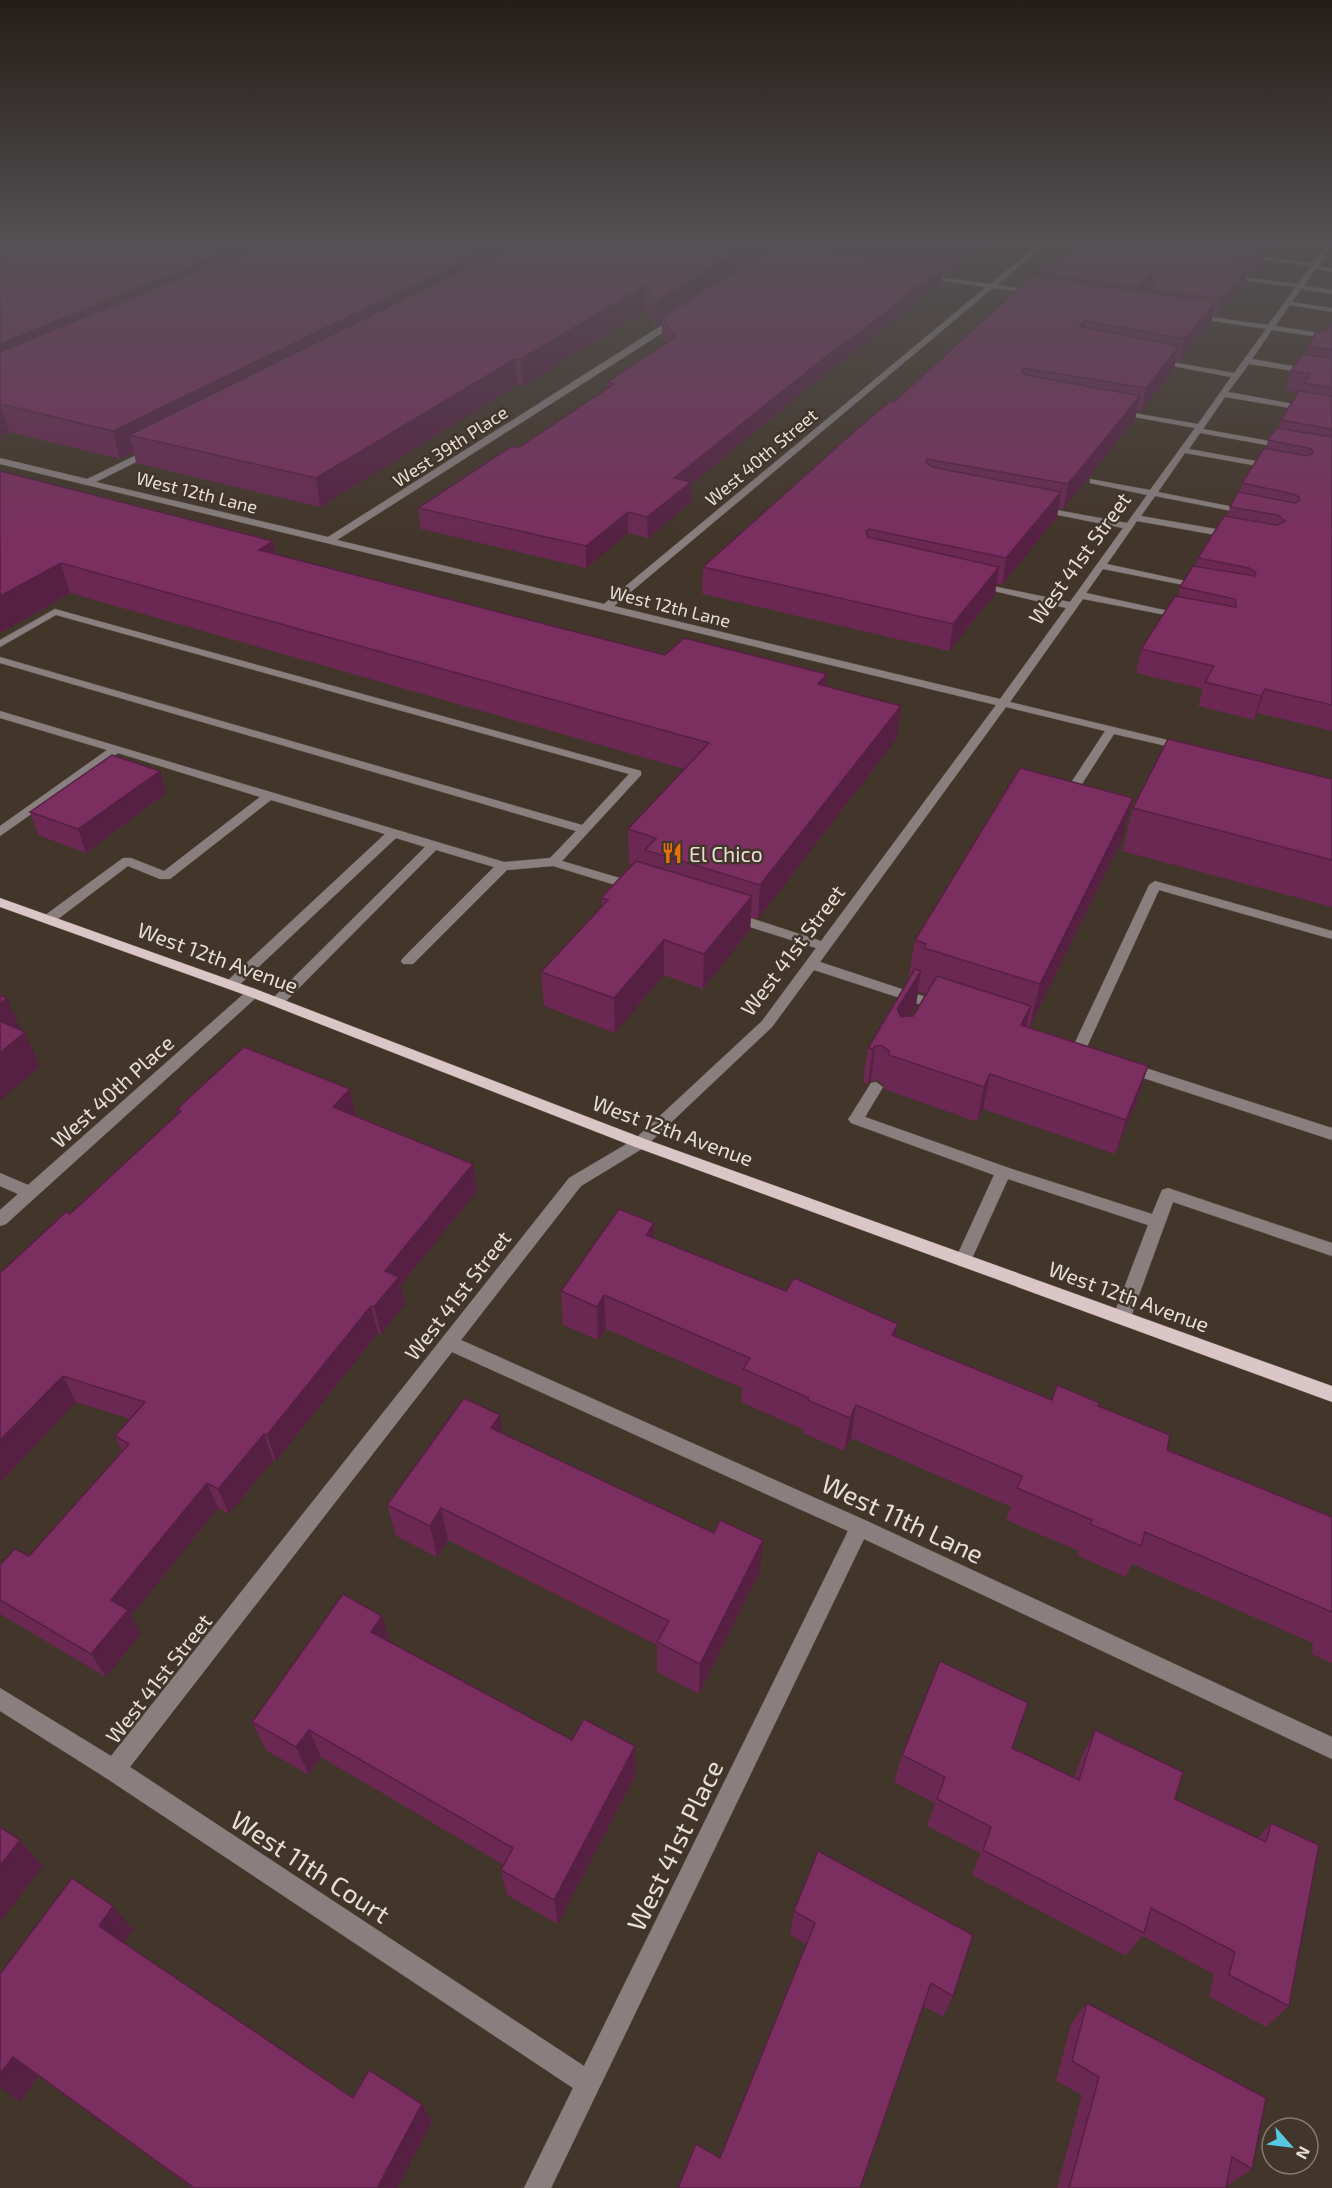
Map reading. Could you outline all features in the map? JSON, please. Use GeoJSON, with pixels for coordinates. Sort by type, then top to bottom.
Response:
{"type":"FeatureCollection","features":[{"type":"Feature","properties":{"kind":"main road","name":"West 12th Avenue"},"geometry":{"type":"LineString","coordinates":[[0,902],[277,1002],[640,1143],[1332,1394]]}},
{"type":"Feature","properties":{"kind":"street","name":"West 39th Place"},"geometry":{"type":"LineString","coordinates":[[329,541],[639,343]]}},
{"type":"Feature","properties":{"kind":"street","name":"West 40th Street"},"geometry":{"type":"LineString","coordinates":[[607,608],[924,343]]}},
{"type":"Feature","properties":{"kind":"street","name":"West 41st Street"},"geometry":{"type":"LineString","coordinates":[[114,1770],[574,1182],[640,1143],[767,1024],[1002,705],[1259,343]]}},
{"type":"Feature","properties":{"kind":"street"},"geometry":{"type":"LineString","coordinates":[[1148,360],[1237,376]]}},
{"type":"Feature","properties":{"kind":"street"},"geometry":{"type":"LineString","coordinates":[[1247,361],[1332,375]]}},
{"type":"Feature","properties":{"kind":"street"},"geometry":{"type":"LineString","coordinates":[[1224,394],[1332,413]]}},
{"type":"Feature","properties":{"kind":"street"},"geometry":{"type":"LineString","coordinates":[[1106,410],[1298,449]]}},
{"type":"Feature","properties":{"kind":"street"},"geometry":{"type":"LineString","coordinates":[[88,482],[162,445]]}},
{"type":"Feature","properties":{"kind":"street"},"geometry":{"type":"LineString","coordinates":[[1184,450],[1278,468]]}},
{"type":"Feature","properties":{"kind":"street","name":"West 12th Lane"},"geometry":{"type":"LineString","coordinates":[[0,461],[1002,705],[1192,749]]}},
{"type":"Feature","properties":{"kind":"street"},"geometry":{"type":"LineString","coordinates":[[1093,481],[1264,516]]}},
{"type":"Feature","properties":{"kind":"street"},"geometry":{"type":"LineString","coordinates":[[1023,505],[1249,538]]}},
{"type":"Feature","properties":{"kind":"street"},"geometry":{"type":"LineString","coordinates":[[1101,566],[1209,589]]}},
{"type":"Feature","properties":{"kind":"street"},"geometry":{"type":"LineString","coordinates":[[970,582],[1072,606]]}},
{"type":"Feature","properties":{"kind":"street"},"geometry":{"type":"LineString","coordinates":[[1080,595],[1191,619]]}},
{"type":"Feature","properties":{"kind":"street"},"geometry":{"type":"LineString","coordinates":[[0,644],[56,612],[637,773],[554,862]]}},
{"type":"Feature","properties":{"kind":"street"},"geometry":{"type":"LineString","coordinates":[[0,660],[584,829]]}},
{"type":"Feature","properties":{"kind":"street"},"geometry":{"type":"LineString","coordinates":[[0,714],[503,866],[554,862],[644,890]]}},
{"type":"Feature","properties":{"kind":"street"},"geometry":{"type":"LineString","coordinates":[[1063,805],[1111,730]]}},
{"type":"Feature","properties":{"kind":"street"},"geometry":{"type":"LineString","coordinates":[[0,832],[116,749]]}},
{"type":"Feature","properties":{"kind":"street"},"geometry":{"type":"LineString","coordinates":[[49,919],[127,861],[165,876],[270,795]]}},
{"type":"Feature","properties":{"kind":"street"},"geometry":{"type":"LineString","coordinates":[[231,985],[394,833]]}},
{"type":"Feature","properties":{"kind":"street"},"geometry":{"type":"LineString","coordinates":[[277,1002],[434,845]]}},
{"type":"Feature","properties":{"kind":"street"},"geometry":{"type":"LineString","coordinates":[[408,961],[503,866]]}},
{"type":"Feature","properties":{"kind":"street"},"geometry":{"type":"LineString","coordinates":[[1078,1051],[1155,885],[1332,934]]}},
{"type":"Feature","properties":{"kind":"street"},"geometry":{"type":"LineString","coordinates":[[723,914],[824,946]]}},
{"type":"Feature","properties":{"kind":"street"},"geometry":{"type":"LineString","coordinates":[[810,964],[924,1006],[959,1013]]}},
{"type":"Feature","properties":{"kind":"street","name":"West 40th Place"},"geometry":{"type":"LineString","coordinates":[[0,1220],[253,993]]}},
{"type":"Feature","properties":{"kind":"street"},"geometry":{"type":"LineString","coordinates":[[1110,1062],[1332,1134]]}},
{"type":"Feature","properties":{"kind":"street"},"geometry":{"type":"LineString","coordinates":[[876,1086],[856,1119],[1003,1172],[1157,1222]]}},
{"type":"Feature","properties":{"kind":"street"},"geometry":{"type":"LineString","coordinates":[[963,1260],[1003,1172]]}},
{"type":"Feature","properties":{"kind":"street"},"geometry":{"type":"LineString","coordinates":[[0,1179],[30,1193]]}},
{"type":"Feature","properties":{"kind":"street"},"geometry":{"type":"LineString","coordinates":[[1122,1317],[1168,1194],[1332,1250]]}},
{"type":"Feature","properties":{"kind":"street","name":"West 11th Lane"},"geometry":{"type":"LineString","coordinates":[[449,1342],[860,1527],[1332,1748]]}},
{"type":"Feature","properties":{"kind":"street","name":"West 41st Place"},"geometry":{"type":"LineString","coordinates":[[537,2188],[860,1527]]}},
{"type":"Feature","properties":{"kind":"street","name":"West 11th Court"},"geometry":{"type":"LineString","coordinates":[[0,1700],[114,1770],[589,2084]]}},
{"type":"Feature","properties":{"kind":"building"},"geometry":{"type":"Polygon","coordinates":[[[22,343],[294,343],[113,431],[0,404],[0,352],[22,343]]]}},
{"type":"Feature","properties":{"kind":"building"},"geometry":{"type":"Polygon","coordinates":[[[316,343],[548,343],[521,359],[515,359],[316,478],[129,435],[316,343]]]}},
{"type":"Feature","properties":{"kind":"building"},"geometry":{"type":"Polygon","coordinates":[[[666,343],[843,343],[674,478],[691,482],[647,517],[628,512],[586,546],[418,508],[512,446],[518,448],[614,384],[607,382],[666,343]]]}},
{"type":"Feature","properties":{"kind":"building"},"geometry":{"type":"Polygon","coordinates":[[[959,343],[1164,343],[1179,346],[1146,388],[1023,368],[1022,372],[1027,375],[1140,396],[1068,484],[927,459],[926,463],[932,467],[1061,492],[1006,558],[869,529],[866,531],[868,537],[999,567],[953,624],[703,567],[855,431],[890,401],[894,402],[959,343]]]}},
{"type":"Feature","properties":{"kind":"building"},"geometry":{"type":"Polygon","coordinates":[[[1309,343],[1332,343],[1332,350],[1307,346],[1309,343]]]}},
{"type":"Feature","properties":{"kind":"building"},"geometry":{"type":"Polygon","coordinates":[[[1302,354],[1332,358],[1332,388],[1304,383],[1310,374],[1291,371],[1302,354]]]}},
{"type":"Feature","properties":{"kind":"building"},"geometry":{"type":"Polygon","coordinates":[[[1299,391],[1332,396],[1332,437],[1331,429],[1281,420],[1299,391]]]}},
{"type":"Feature","properties":{"kind":"building"},"geometry":{"type":"Polygon","coordinates":[[[1276,428],[1332,437],[1332,705],[1265,689],[1261,696],[1205,682],[1214,666],[1141,649],[1175,596],[1236,607],[1235,599],[1180,587],[1193,566],[1255,576],[1256,573],[1249,568],[1198,558],[1224,516],[1277,525],[1285,521],[1278,515],[1230,507],[1238,492],[1295,503],[1299,501],[1299,497],[1293,494],[1242,483],[1264,448],[1307,456],[1313,453],[1312,449],[1268,440],[1276,428]]]}},
{"type":"Feature","properties":{"kind":"building"},"geometry":{"type":"Polygon","coordinates":[[[0,471],[273,541],[259,550],[665,655],[684,638],[827,674],[818,684],[901,706],[760,885],[645,850],[656,838],[628,829],[709,743],[61,563],[0,596],[0,471]]]}},
{"type":"Feature","properties":{"kind":"building"},"geometry":{"type":"Polygon","coordinates":[[[1168,739],[1332,779],[1332,860],[1133,808],[1168,739]]]}},
{"type":"Feature","properties":{"kind":"building"},"geometry":{"type":"Polygon","coordinates":[[[112,755],[160,771],[78,829],[30,812],[112,755]]]}},
{"type":"Feature","properties":{"kind":"building"},"geometry":{"type":"Polygon","coordinates":[[[1020,768],[1133,798],[1040,984],[924,948],[926,944],[915,940],[1020,768]]]}},
{"type":"Feature","properties":{"kind":"building"},"geometry":{"type":"Polygon","coordinates":[[[636,861],[752,896],[704,954],[664,940],[614,998],[541,972],[608,900],[601,898],[636,861]]]}},
{"type":"Feature","properties":{"kind":"building"},"geometry":{"type":"Polygon","coordinates":[[[915,969],[921,971],[897,1009],[901,1017],[913,1016],[937,976],[1031,1006],[1021,1025],[1148,1066],[1126,1120],[990,1074],[984,1087],[889,1055],[889,1051],[882,1046],[868,1048],[915,969]]]}},
{"type":"Feature","properties":{"kind":"building"},"geometry":{"type":"Polygon","coordinates":[[[0,995],[7,998],[0,1004],[0,995]]]}},
{"type":"Feature","properties":{"kind":"building"},"geometry":{"type":"Polygon","coordinates":[[[0,1021],[25,1032],[0,1053],[0,1021]]]}},
{"type":"Feature","properties":{"kind":"building"},"geometry":{"type":"Polygon","coordinates":[[[244,1047],[350,1089],[333,1107],[473,1164],[385,1271],[399,1277],[374,1307],[371,1306],[267,1435],[264,1434],[218,1489],[207,1483],[111,1600],[128,1610],[91,1654],[0,1600],[0,1565],[15,1549],[29,1556],[129,1444],[115,1436],[145,1402],[63,1376],[0,1440],[0,1273],[66,1212],[70,1214],[181,1111],[177,1109],[244,1047]]]}},
{"type":"Feature","properties":{"kind":"building"},"geometry":{"type":"Polygon","coordinates":[[[619,1209],[654,1223],[646,1235],[786,1291],[794,1278],[898,1324],[892,1335],[1052,1400],[1057,1385],[1100,1403],[1098,1406],[1170,1435],[1167,1450],[1332,1517],[1332,1612],[1145,1532],[1141,1546],[1090,1524],[1092,1520],[1017,1488],[1022,1476],[856,1405],[850,1418],[807,1400],[809,1398],[743,1369],[750,1358],[604,1295],[597,1307],[561,1291],[619,1209]]]}},
{"type":"Feature","properties":{"kind":"building"},"geometry":{"type":"Polygon","coordinates":[[[464,1398],[500,1415],[491,1428],[714,1533],[720,1520],[763,1540],[700,1664],[657,1642],[669,1621],[441,1508],[430,1526],[387,1505],[464,1398]]]}},
{"type":"Feature","properties":{"kind":"building"},"geometry":{"type":"Polygon","coordinates":[[[343,1594],[382,1616],[371,1632],[572,1740],[584,1719],[635,1746],[554,1900],[501,1870],[513,1848],[309,1730],[296,1747],[252,1722],[343,1594]]]}},
{"type":"Feature","properties":{"kind":"building"},"geometry":{"type":"Polygon","coordinates":[[[940,1661],[1028,1703],[1012,1748],[1079,1780],[1095,1730],[1183,1772],[1175,1799],[1266,1842],[1271,1823],[1319,1845],[1289,2006],[1229,1975],[1235,1952],[1151,1908],[1144,1933],[983,1850],[991,1827],[937,1799],[945,1777],[902,1755],[940,1661]]]}},
{"type":"Feature","properties":{"kind":"building"},"geometry":{"type":"Polygon","coordinates":[[[0,1827],[20,1840],[0,1866],[0,1827]]]}},
{"type":"Feature","properties":{"kind":"building"},"geometry":{"type":"Polygon","coordinates":[[[818,1851],[973,1935],[953,1996],[931,1983],[860,2188],[678,2188],[696,2144],[720,2158],[815,1923],[794,1911],[818,1851]]]}},
{"type":"Feature","properties":{"kind":"building"},"geometry":{"type":"Polygon","coordinates":[[[72,1878],[113,1906],[99,1926],[353,2098],[369,2070],[422,2104],[377,2188],[194,2188],[13,2057],[0,2074],[0,1974],[72,1878]]]}},
{"type":"Feature","properties":{"kind":"building"},"geometry":{"type":"Polygon","coordinates":[[[1087,2003],[1266,2098],[1262,2116],[1260,2116],[1260,2128],[1252,2169],[1232,2157],[1226,2188],[1069,2188],[1099,2077],[1072,2061],[1087,2003]]]}},
{"type":"Feature","properties":{"kind":"place","name":"El Chico"},"geometry":{"type":"Point","coordinates":[672,853]}}]}
